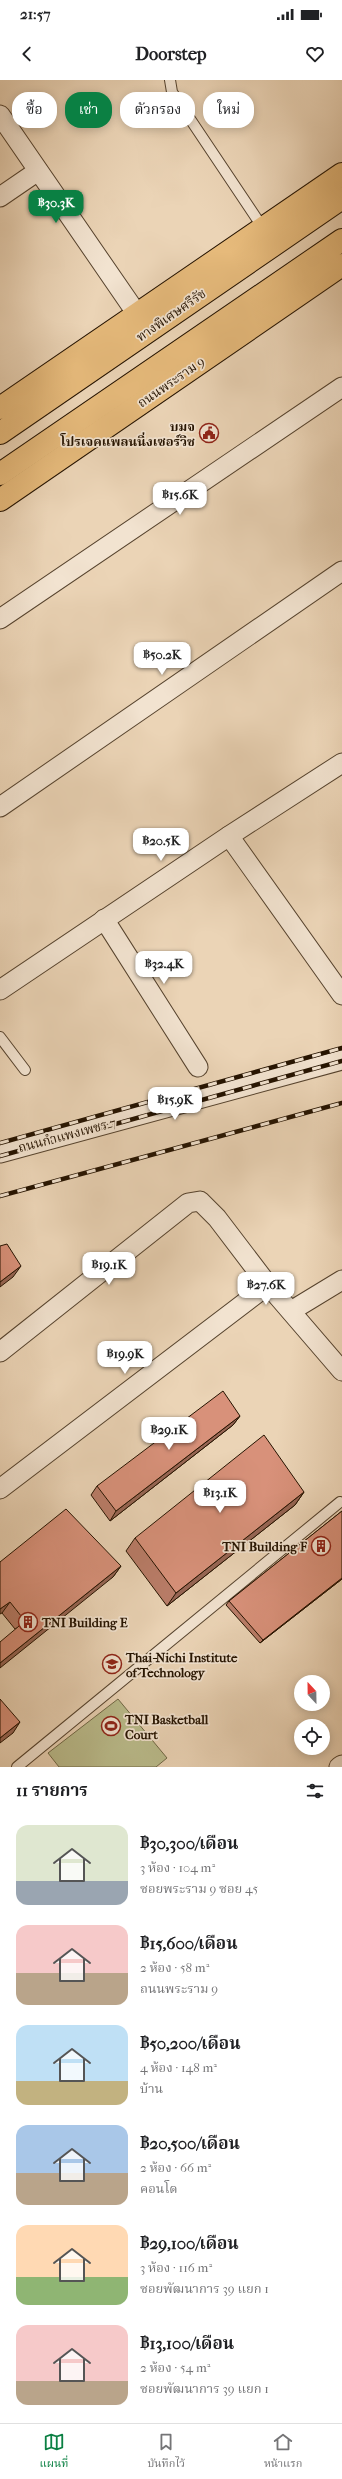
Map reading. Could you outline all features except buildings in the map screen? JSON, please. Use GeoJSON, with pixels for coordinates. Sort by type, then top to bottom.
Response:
{"type":"FeatureCollection","features":[{"type":"Feature","properties":{"kind":"main road"},"geometry":{"type":"LineString","coordinates":[[0,408],[342,174]]}},
{"type":"Feature","properties":{"kind":"main road","name":"ทางพิเศษศรีรัช"},"geometry":{"type":"LineString","coordinates":[[0,433],[342,198]]}},
{"type":"Feature","properties":{"kind":"main road"},"geometry":{"type":"LineString","coordinates":[[0,474],[342,240]]}},
{"type":"Feature","properties":{"kind":"main road","name":"ถนนพระราม 9"},"geometry":{"type":"LineString","coordinates":[[0,500],[342,265]]}},
{"type":"Feature","properties":{"kind":"street"},"geometry":{"type":"LineString","coordinates":[[0,115],[137,314]]}},
{"type":"Feature","properties":{"kind":"street"},"geometry":{"type":"LineString","coordinates":[[0,197],[38,171]]}},
{"type":"Feature","properties":{"kind":"street"},"geometry":{"type":"LineString","coordinates":[[0,619],[342,387]]}},
{"type":"Feature","properties":{"kind":"street"},"geometry":{"type":"LineString","coordinates":[[0,807],[342,571]]}},
{"type":"Feature","properties":{"kind":"street"},"geometry":{"type":"LineString","coordinates":[[0,990],[229,836],[342,763]]}},
{"type":"Feature","properties":{"kind":"street"},"geometry":{"type":"LineString","coordinates":[[229,836],[342,996]]}},
{"type":"Feature","properties":{"kind":"street"},"geometry":{"type":"LineString","coordinates":[[104,919],[198,1067]]}},
{"type":"Feature","properties":{"kind":"street","name":"ถนนกำแพงเพชร 7"},"geometry":{"type":"LineString","coordinates":[[0,1153],[342,1060]]}},
{"type":"Feature","properties":{"kind":"street"},"geometry":{"type":"LineString","coordinates":[[0,1352],[188,1203],[194,1200],[200,1201],[217,1218],[268,1285],[342,1370]]}},
{"type":"Feature","properties":{"kind":"street"},"geometry":{"type":"LineString","coordinates":[[291,1311],[342,1280]]}},
{"type":"Feature","properties":{"kind":"street"},"geometry":{"type":"LineString","coordinates":[[0,1489],[268,1285]]}},
{"type":"Feature","properties":{"kind":"lane"},"geometry":{"type":"LineString","coordinates":[[170,80],[172,92],[263,228]]}},
{"type":"Feature","properties":{"kind":"lane"},"geometry":{"type":"LineString","coordinates":[[0,1037],[25,1070]]}},
{"type":"Feature","properties":{"kind":"lane"},"geometry":{"type":"LineString","coordinates":[[17,1767],[340,1502]]}},
{"type":"Feature","properties":{"kind":"green space","name":"TNI Basketball Court"},"geometry":{"type":"Polygon","coordinates":[[[118,1699],[167,1758],[156,1767],[59,1767],[48,1753],[118,1699]]]}},
{"type":"Feature","properties":{"kind":"railway"},"geometry":{"type":"LineString","coordinates":[[0,1143],[342,1048]]}},
{"type":"Feature","properties":{"kind":"railway"},"geometry":{"type":"LineString","coordinates":[[0,1156],[342,1061]]}},
{"type":"Feature","properties":{"kind":"railway"},"geometry":{"type":"LineString","coordinates":[[0,1196],[342,1103]]}},
{"type":"Feature","properties":{"kind":"place","name":"บมจ โปรเจคแพลนนิ่งเซอร์วิช"},"geometry":{"type":"Point","coordinates":[209,433]}},
{"type":"Feature","properties":{"kind":"place","name":"TNI Building F"},"geometry":{"type":"Point","coordinates":[321,1546]}},
{"type":"Feature","properties":{"kind":"place","name":"TNI Building E"},"geometry":{"type":"Point","coordinates":[28,1622]}},
{"type":"Feature","properties":{"kind":"place","name":"Thai-Nichi Institute of Technology"},"geometry":{"type":"Point","coordinates":[112,1664]}},
{"type":"Feature","properties":{"kind":"place","name":"TNI Basketball Court"},"geometry":{"type":"Point","coordinates":[111,1726]}}]}
